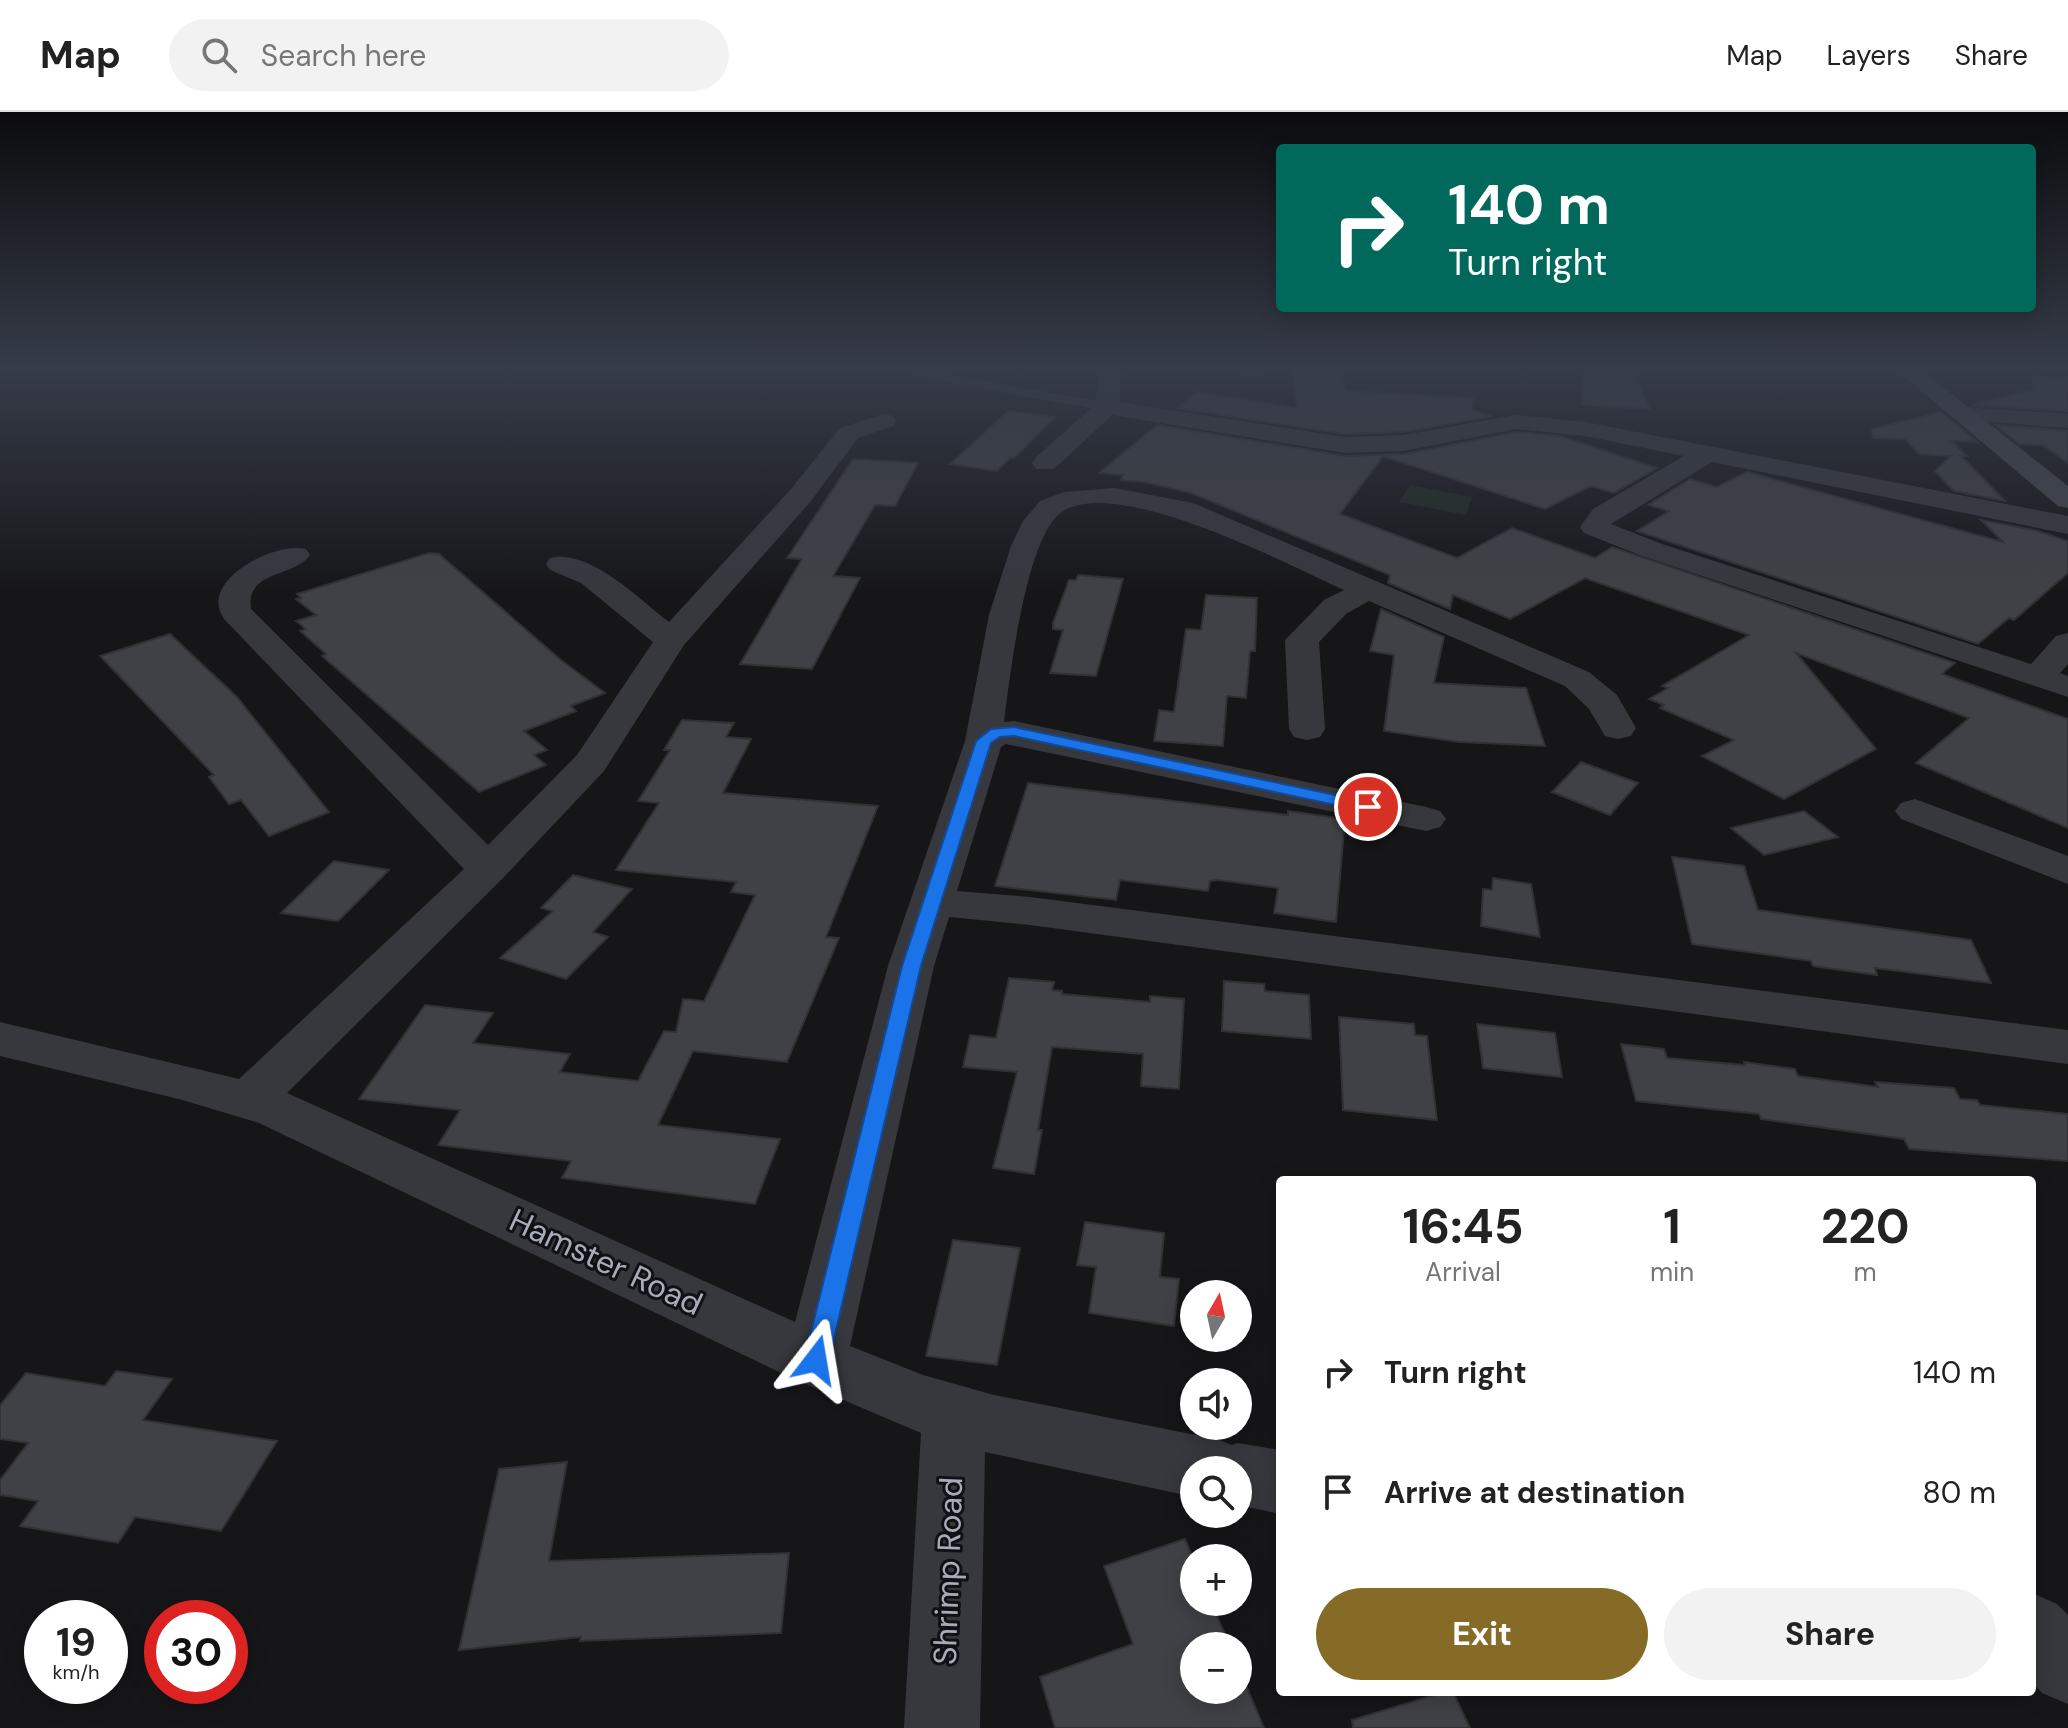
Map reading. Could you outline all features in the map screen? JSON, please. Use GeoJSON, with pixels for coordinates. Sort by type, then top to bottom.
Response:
{"type":"FeatureCollection","features":[{"type":"Feature","properties":{"kind":"street"},"geometry":{"type":"LineString","coordinates":[[249,1100],[488,869],[591,763],[671,640],[801,495],[840,444]]}},
{"type":"Feature","properties":{"kind":"street"},"geometry":{"type":"LineString","coordinates":[[1045,463],[1066,444]]}},
{"type":"Feature","properties":{"kind":"street"},"geometry":{"type":"LineString","coordinates":[[1341,444],[1362,444]]}},
{"type":"Feature","properties":{"kind":"street"},"geometry":{"type":"LineString","coordinates":[[1665,444],[2068,525]]}},
{"type":"Feature","properties":{"kind":"street"},"geometry":{"type":"LineString","coordinates":[[2000,444],[2068,500]]}},
{"type":"Feature","properties":{"kind":"street"},"geometry":{"type":"LineString","coordinates":[[1709,453],[1603,515],[1594,527],[1652,550],[2053,681],[2068,643]]}},
{"type":"Feature","properties":{"kind":"street"},"geometry":{"type":"LineString","coordinates":[[816,1360],[930,902],[984,741],[996,661],[1029,532],[1036,518],[1051,506],[1085,498],[1129,496],[1183,509],[1577,679],[1604,703],[1618,728]]}},
{"type":"Feature","properties":{"kind":"street"},"geometry":{"type":"LineString","coordinates":[[295,555],[249,576],[234,590],[231,600],[235,612],[488,869]]}},
{"type":"Feature","properties":{"kind":"street"},"geometry":{"type":"LineString","coordinates":[[561,564],[592,577],[671,640]]}},
{"type":"Feature","properties":{"kind":"street"},"geometry":{"type":"LineString","coordinates":[[1307,729],[1302,640],[1335,607],[1368,589]]}},
{"type":"Feature","properties":{"kind":"street"},"geometry":{"type":"LineString","coordinates":[[984,741],[997,733],[1014,732],[1426,819]]}},
{"type":"Feature","properties":{"kind":"street"},"geometry":{"type":"LineString","coordinates":[[1915,811],[2068,871]]}},
{"type":"Feature","properties":{"kind":"street"},"geometry":{"type":"LineString","coordinates":[[930,902],[1030,911],[2068,1047]]}},
{"type":"Feature","properties":{"kind":"street","name":"Hamster Road"},"geometry":{"type":"LineString","coordinates":[[0,1039],[249,1100],[306,1123],[816,1360],[954,1415],[1053,1439],[1180,1463]]}},
{"type":"Feature","properties":{"kind":"street","name":"Shrimp Road"},"geometry":{"type":"LineString","coordinates":[[942,1728],[954,1415]]}},
{"type":"Feature","properties":{"kind":"street"},"geometry":{"type":"LineString","coordinates":[[1252,1477],[1276,1481]]}},
{"type":"Feature","properties":{"kind":"street"},"geometry":{"type":"LineString","coordinates":[[2036,1628],[2068,1632]]}},
{"type":"Feature","properties":{"kind":"street"},"geometry":{"type":"LineString","coordinates":[[2036,1632],[2068,1667]]}},
{"type":"Feature","properties":{"kind":"shaded area"},"geometry":{"type":"Polygon","coordinates":[[[1410,485],[1472,497],[1466,515],[1399,502],[1410,485]]]}},
{"type":"Feature","properties":{"kind":"building"},"geometry":{"type":"Polygon","coordinates":[[[971,444],[1028,444],[997,471],[950,464],[971,444]]]}},
{"type":"Feature","properties":{"kind":"building"},"geometry":{"type":"Polygon","coordinates":[[[1134,444],[1275,444],[1345,456],[1405,454],[1453,444],[1586,444],[1657,468],[1614,493],[1591,486],[1545,509],[1383,456],[1340,514],[1457,558],[1512,528],[1595,558],[1612,547],[1955,663],[1942,674],[2068,719],[2068,828],[1916,763],[1969,718],[1796,653],[1876,749],[1784,799],[1702,756],[1734,740],[1660,708],[1664,705],[1649,699],[1668,688],[1662,686],[1749,635],[1585,578],[1510,619],[1453,595],[1450,609],[1388,583],[1390,575],[1191,493],[1145,482],[1121,480],[1123,475],[1099,473],[1134,444]]]}},
{"type":"Feature","properties":{"kind":"building"},"geometry":{"type":"Polygon","coordinates":[[[1910,444],[1955,444],[1967,456],[1961,456],[2005,501],[1954,491],[1935,471],[1951,456],[1919,454],[1910,444]]]}},
{"type":"Feature","properties":{"kind":"building"},"geometry":{"type":"Polygon","coordinates":[[[2029,444],[2068,444],[2068,463],[2043,445],[2029,444]]]}},
{"type":"Feature","properties":{"kind":"building"},"geometry":{"type":"Polygon","coordinates":[[[853,459],[918,463],[895,506],[875,505],[833,576],[860,578],[812,669],[740,664],[802,559],[787,558],[853,459]]]}},
{"type":"Feature","properties":{"kind":"building"},"geometry":{"type":"Polygon","coordinates":[[[1747,472],[2003,542],[1981,520],[2034,530],[2068,541],[2068,573],[2014,620],[2009,618],[1978,644],[1637,531],[1669,511],[1648,505],[1690,479],[1717,487],[1747,472]]]}},
{"type":"Feature","properties":{"kind":"building"},"geometry":{"type":"Polygon","coordinates":[[[429,553],[439,554],[561,660],[605,693],[571,706],[576,711],[524,731],[547,750],[534,755],[546,765],[479,792],[322,656],[326,654],[300,631],[306,629],[296,621],[316,615],[296,599],[301,598],[297,594],[429,553]]]}},
{"type":"Feature","properties":{"kind":"building"},"geometry":{"type":"Polygon","coordinates":[[[1078,575],[1123,579],[1096,676],[1050,673],[1063,630],[1053,629],[1053,623],[1069,580],[1076,580],[1078,575]]]}},
{"type":"Feature","properties":{"kind":"building"},"geometry":{"type":"Polygon","coordinates":[[[1206,595],[1257,598],[1255,651],[1250,651],[1246,698],[1227,696],[1223,746],[1154,741],[1159,710],[1174,712],[1186,629],[1201,630],[1206,595]]]}},
{"type":"Feature","properties":{"kind":"building"},"geometry":{"type":"Polygon","coordinates":[[[1381,609],[1444,637],[1434,683],[1526,688],[1545,746],[1459,742],[1384,731],[1394,655],[1370,651],[1381,609]]]}},
{"type":"Feature","properties":{"kind":"building"},"geometry":{"type":"Polygon","coordinates":[[[170,634],[237,697],[329,812],[269,836],[241,800],[229,804],[209,777],[214,775],[100,656],[170,634]]]}},
{"type":"Feature","properties":{"kind":"building"},"geometry":{"type":"Polygon","coordinates":[[[682,720],[734,723],[726,737],[751,739],[723,793],[878,806],[826,937],[839,938],[787,1062],[693,1051],[658,1125],[780,1139],[755,1204],[562,1178],[571,1161],[438,1145],[460,1110],[359,1099],[425,1005],[493,1013],[473,1043],[570,1054],[560,1072],[638,1081],[664,1031],[676,1032],[683,999],[704,1001],[755,895],[731,892],[736,882],[616,870],[659,803],[638,801],[670,750],[664,750],[682,720]]]}},
{"type":"Feature","properties":{"kind":"building"},"geometry":{"type":"Polygon","coordinates":[[[1581,762],[1638,783],[1610,815],[1552,792],[1581,762]]]}},
{"type":"Feature","properties":{"kind":"building"},"geometry":{"type":"Polygon","coordinates":[[[1028,783],[1288,815],[1288,811],[1345,819],[1336,922],[1274,913],[1278,888],[1219,880],[1210,881],[1208,891],[1120,880],[1116,900],[995,886],[1028,783]]]}},
{"type":"Feature","properties":{"kind":"building"},"geometry":{"type":"Polygon","coordinates":[[[1804,811],[1838,837],[1764,855],[1731,828],[1804,811]]]}},
{"type":"Feature","properties":{"kind":"building"},"geometry":{"type":"Polygon","coordinates":[[[1672,857],[1744,866],[1758,910],[1971,940],[1991,983],[1875,968],[1877,975],[1813,966],[1811,961],[1692,944],[1672,857]]]}},
{"type":"Feature","properties":{"kind":"building"},"geometry":{"type":"Polygon","coordinates":[[[334,861],[389,870],[338,921],[281,913],[334,861]]]}},
{"type":"Feature","properties":{"kind":"building"},"geometry":{"type":"Polygon","coordinates":[[[573,875],[632,889],[593,932],[608,937],[566,979],[500,958],[553,911],[541,908],[573,875]]]}},
{"type":"Feature","properties":{"kind":"building"},"geometry":{"type":"Polygon","coordinates":[[[1493,878],[1531,884],[1540,937],[1481,926],[1483,889],[1492,890],[1493,878]]]}},
{"type":"Feature","properties":{"kind":"building"},"geometry":{"type":"Polygon","coordinates":[[[1009,978],[1054,982],[1052,990],[1062,991],[1062,994],[1150,1002],[1150,996],[1184,999],[1179,1089],[1141,1086],[1143,1054],[1052,1047],[1034,1174],[993,1168],[1017,1072],[963,1067],[970,1035],[996,1038],[1009,978]]]}},
{"type":"Feature","properties":{"kind":"building"},"geometry":{"type":"Polygon","coordinates":[[[1224,981],[1264,984],[1265,991],[1309,995],[1311,1039],[1222,1031],[1224,981]]]}},
{"type":"Feature","properties":{"kind":"building"},"geometry":{"type":"Polygon","coordinates":[[[1339,1017],[1414,1024],[1415,1035],[1427,1036],[1437,1120],[1343,1110],[1339,1017]]]}},
{"type":"Feature","properties":{"kind":"building"},"geometry":{"type":"Polygon","coordinates":[[[1477,1024],[1555,1033],[1562,1077],[1483,1068],[1477,1024]]]}},
{"type":"Feature","properties":{"kind":"building"},"geometry":{"type":"Polygon","coordinates":[[[1621,1044],[1664,1049],[1667,1058],[1745,1065],[1744,1062],[1795,1069],[1798,1076],[1878,1087],[1875,1082],[1954,1088],[1960,1099],[1977,1100],[1980,1105],[2068,1114],[2068,1161],[1909,1149],[1904,1139],[1761,1119],[1759,1114],[1636,1101],[1621,1044]]]}},
{"type":"Feature","properties":{"kind":"building"},"geometry":{"type":"Polygon","coordinates":[[[1085,1222],[1164,1233],[1160,1277],[1179,1279],[1174,1326],[1089,1313],[1096,1267],[1077,1265],[1085,1222]]]}},
{"type":"Feature","properties":{"kind":"building"},"geometry":{"type":"Polygon","coordinates":[[[953,1240],[1020,1248],[997,1365],[926,1356],[953,1240]]]}},
{"type":"Feature","properties":{"kind":"building"},"geometry":{"type":"Polygon","coordinates":[[[116,1371],[172,1379],[143,1420],[277,1441],[221,1531],[135,1517],[118,1543],[20,1526],[38,1501],[0,1495],[0,1480],[28,1443],[0,1439],[0,1405],[26,1373],[105,1386],[116,1371]]]}},
{"type":"Feature","properties":{"kind":"building"},"geometry":{"type":"Polygon","coordinates":[[[567,1462],[549,1561],[789,1553],[781,1633],[580,1641],[581,1637],[459,1650],[499,1469],[567,1462]]]}},
{"type":"Feature","properties":{"kind":"building"},"geometry":{"type":"Polygon","coordinates":[[[1185,1539],[1187,1544],[1180,1544],[1180,1616],[1217,1616],[1224,1632],[1180,1632],[1180,1704],[1252,1704],[1252,1699],[1264,1728],[1055,1728],[1040,1677],[1133,1644],[1104,1566],[1185,1539]]]}},
{"type":"Feature","properties":{"kind":"building"},"geometry":{"type":"Polygon","coordinates":[[[1431,1696],[1455,1696],[1470,1728],[1353,1728],[1352,1720],[1431,1696]]]}},
{"type":"Feature","properties":{"kind":"route"},"geometry":{"type":"LineString","coordinates":[[816,1360],[911,966],[984,741],[997,733],[1014,732],[1368,807]]}}]}
